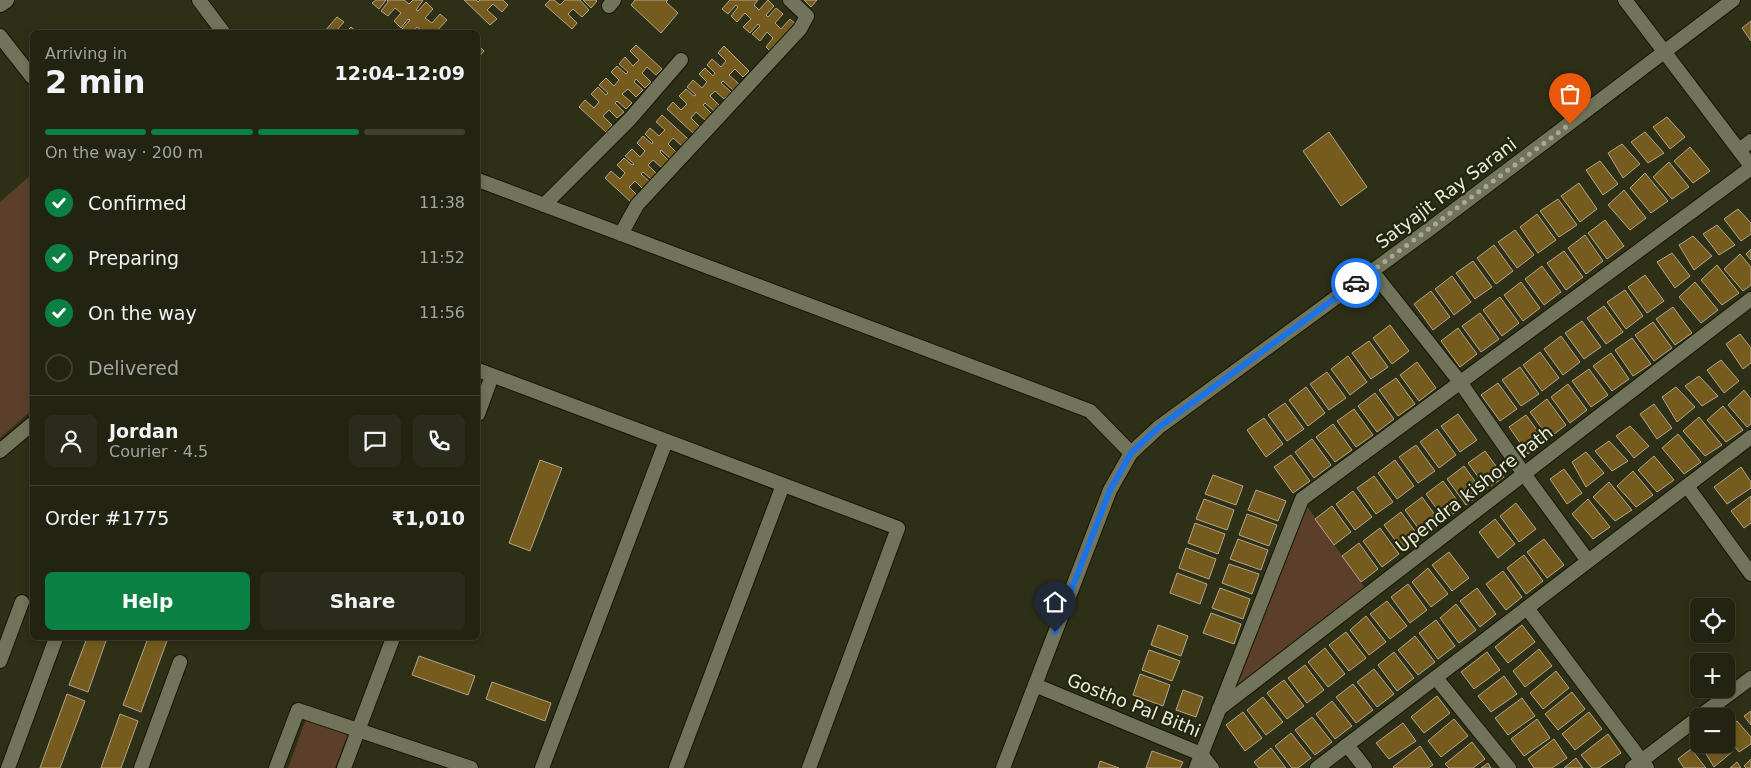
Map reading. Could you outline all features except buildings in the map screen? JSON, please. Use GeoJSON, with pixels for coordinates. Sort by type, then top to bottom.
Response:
{"type":"FeatureCollection","features":[{"type":"Feature","properties":{"kind":"street"},"geometry":{"type":"LineString","coordinates":[[0,4],[6,0]]}},
{"type":"Feature","properties":{"kind":"street"},"geometry":{"type":"LineString","coordinates":[[199,0],[221,30]]}},
{"type":"Feature","properties":{"kind":"street"},"geometry":{"type":"LineString","coordinates":[[622,234],[638,205],[800,29],[807,16],[790,0]]}},
{"type":"Feature","properties":{"kind":"street"},"geometry":{"type":"LineString","coordinates":[[1196,768],[1302,499],[1751,167],[1625,0]]}},
{"type":"Feature","properties":{"kind":"street","name":"Satyajit Ray Sarani"},"geometry":{"type":"LineString","coordinates":[[1003,768],[1110,490],[1131,453],[1159,427],[1372,271],[1665,53],[1733,0]]}},
{"type":"Feature","properties":{"kind":"street"},"geometry":{"type":"LineString","coordinates":[[0,36],[30,74]]}},
{"type":"Feature","properties":{"kind":"street"},"geometry":{"type":"LineString","coordinates":[[544,205],[630,119],[680,60]]}},
{"type":"Feature","properties":{"kind":"street"},"geometry":{"type":"LineString","coordinates":[[1739,150],[1751,141]]}},
{"type":"Feature","properties":{"kind":"street"},"geometry":{"type":"LineString","coordinates":[[480,181],[1090,411],[1131,453]]}},
{"type":"Feature","properties":{"kind":"street"},"geometry":{"type":"LineString","coordinates":[[1372,271],[1460,382],[1588,561]]}},
{"type":"Feature","properties":{"kind":"street","name":"Upendra kishore Path"},"geometry":{"type":"LineString","coordinates":[[1219,709],[1751,299]]}},
{"type":"Feature","properties":{"kind":"street"},"geometry":{"type":"LineString","coordinates":[[480,371],[898,528],[809,768]]}},
{"type":"Feature","properties":{"kind":"street"},"geometry":{"type":"LineString","coordinates":[[480,409],[492,376]]}},
{"type":"Feature","properties":{"kind":"street"},"geometry":{"type":"LineString","coordinates":[[0,451],[30,426]]}},
{"type":"Feature","properties":{"kind":"street"},"geometry":{"type":"LineString","coordinates":[[1317,768],[1751,437]]}},
{"type":"Feature","properties":{"kind":"street"},"geometry":{"type":"LineString","coordinates":[[542,768],[666,441]]}},
{"type":"Feature","properties":{"kind":"street"},"geometry":{"type":"LineString","coordinates":[[676,768],[783,485]]}},
{"type":"Feature","properties":{"kind":"street"},"geometry":{"type":"LineString","coordinates":[[1687,486],[1751,574]]}},
{"type":"Feature","properties":{"kind":"street"},"geometry":{"type":"LineString","coordinates":[[0,661],[22,602]]}},
{"type":"Feature","properties":{"kind":"street"},"geometry":{"type":"LineString","coordinates":[[1527,608],[1640,766],[1690,725]]}},
{"type":"Feature","properties":{"kind":"street"},"geometry":{"type":"LineString","coordinates":[[8,768],[55,640]]}},
{"type":"Feature","properties":{"kind":"street"},"geometry":{"type":"LineString","coordinates":[[344,768],[392,640]]}},
{"type":"Feature","properties":{"kind":"street"},"geometry":{"type":"LineString","coordinates":[[141,768],[180,662]]}},
{"type":"Feature","properties":{"kind":"street"},"geometry":{"type":"LineString","coordinates":[[1436,678],[1508,768]]}},
{"type":"Feature","properties":{"kind":"street"},"geometry":{"type":"LineString","coordinates":[[1712,708],[1751,678]]}},
{"type":"Feature","properties":{"kind":"street","name":"Gostho Pal Bithi"},"geometry":{"type":"LineString","coordinates":[[1035,685],[1201,754],[1212,768]]}},
{"type":"Feature","properties":{"kind":"street"},"geometry":{"type":"LineString","coordinates":[[276,768],[298,710],[471,768]]}},
{"type":"Feature","properties":{"kind":"street"},"geometry":{"type":"LineString","coordinates":[[1347,745],[1365,768]]}},
{"type":"Feature","properties":{"kind":"shaded area"},"geometry":{"type":"Polygon","coordinates":[[[30,176],[30,412],[0,438],[0,202],[30,176]]]}},
{"type":"Feature","properties":{"kind":"shaded area"},"geometry":{"type":"Polygon","coordinates":[[[1302,499],[1369,594],[1229,696],[1302,499]]]}},
{"type":"Feature","properties":{"kind":"shaded area"},"geometry":{"type":"Polygon","coordinates":[[[306,719],[348,734],[335,768],[288,768],[306,719]]]}},
{"type":"Feature","properties":{"kind":"way so far"},"geometry":{"type":"LineString","coordinates":[[1356,283],[1570,124]]}},
{"type":"Feature","properties":{"kind":"route"},"geometry":{"type":"LineString","coordinates":[[1055,632],[1110,490],[1131,453],[1159,427],[1356,283]]}}]}
